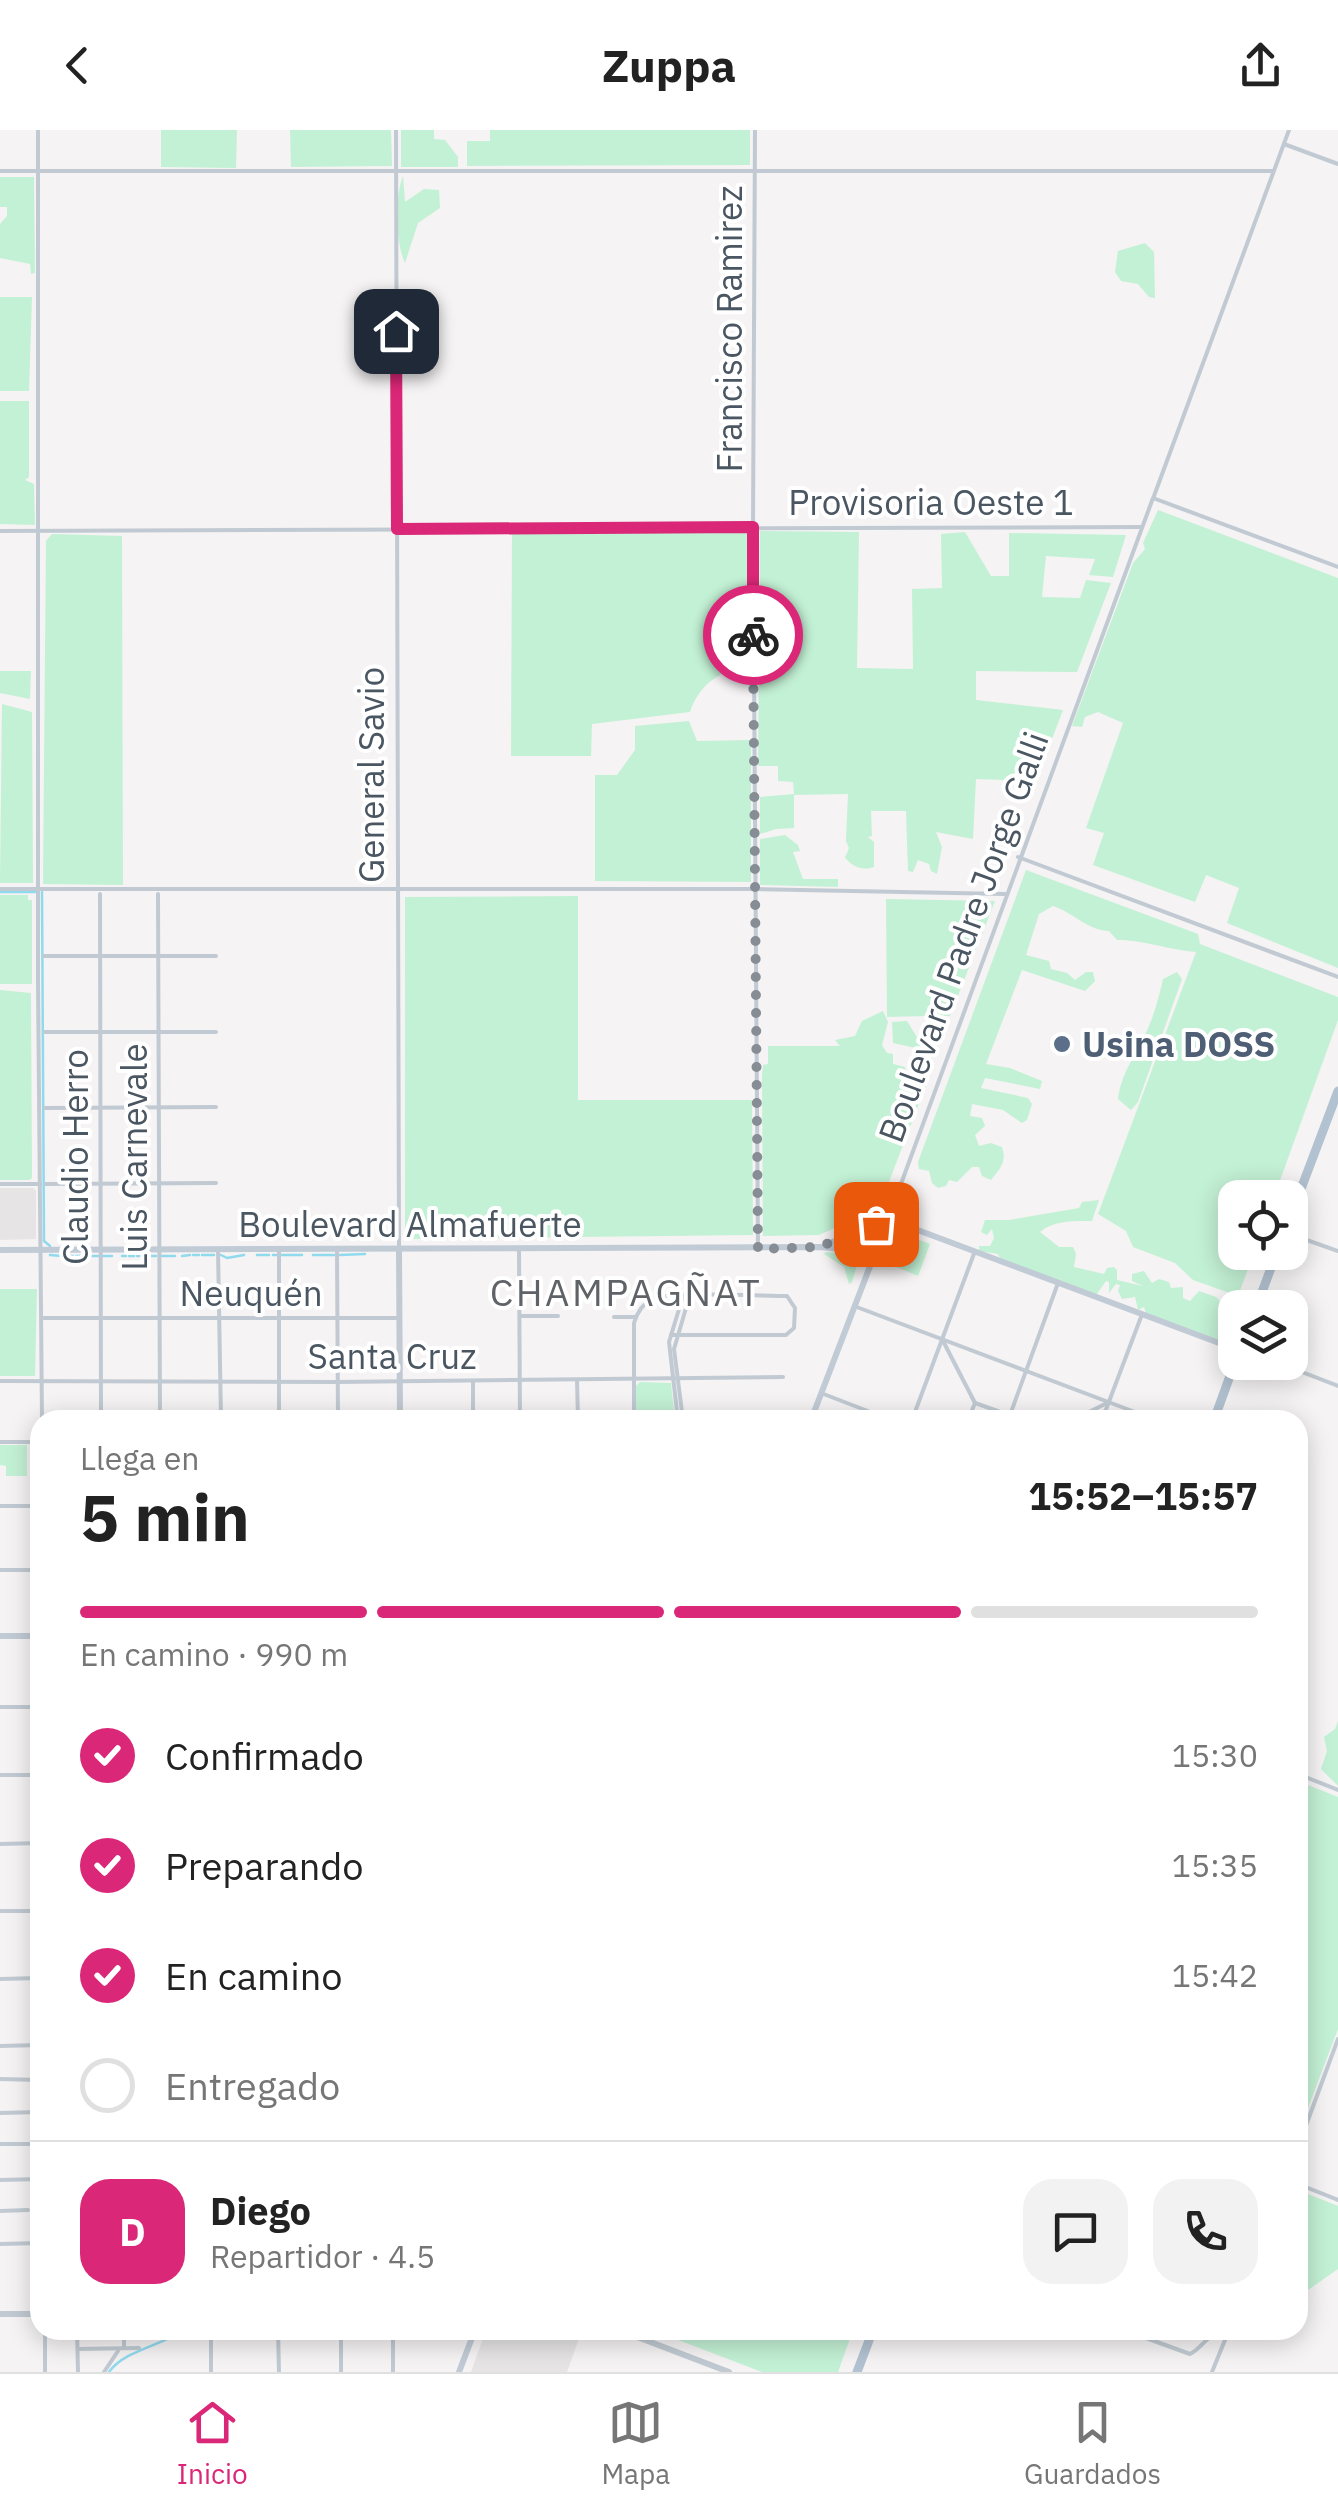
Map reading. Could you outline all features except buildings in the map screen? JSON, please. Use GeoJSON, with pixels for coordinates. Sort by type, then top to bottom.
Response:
{"type":"FeatureCollection","features":[{"type":"Feature","properties":{"kind":"main road"},"geometry":{"type":"LineString","coordinates":[[1306,1180],[1333,1118],[1338,1091]]}},
{"type":"Feature","properties":{"kind":"main road","name":"Boulevard Almafuerte"},"geometry":{"type":"LineString","coordinates":[[819,1247],[886,1222]]}},
{"type":"Feature","properties":{"kind":"main road"},"geometry":{"type":"LineString","coordinates":[[886,1222],[899,1223],[1218,1343]]}},
{"type":"Feature","properties":{"kind":"main road","name":"Boulevard Padre Jorge Galli"},"geometry":{"type":"LineString","coordinates":[[815,1410],[886,1222]]}},
{"type":"Feature","properties":{"kind":"main road","name":"Boulevard Almafuerte"},"geometry":{"type":"LineString","coordinates":[[0,1250],[819,1247],[873,1256]]}},
{"type":"Feature","properties":{"kind":"main road"},"geometry":{"type":"LineString","coordinates":[[1218,1410],[1229,1380]]}},
{"type":"Feature","properties":{"kind":"main road"},"geometry":{"type":"LineString","coordinates":[[0,1636],[30,1636]]}},
{"type":"Feature","properties":{"kind":"main road"},"geometry":{"type":"LineString","coordinates":[[459,2372],[470,2340]]}},
{"type":"Feature","properties":{"kind":"main road"},"geometry":{"type":"LineString","coordinates":[[857,2372],[869,2340]]}},
{"type":"Feature","properties":{"kind":"street"},"geometry":{"type":"LineString","coordinates":[[38,130],[42,1410]]}},
{"type":"Feature","properties":{"kind":"street","name":"General Savio"},"geometry":{"type":"LineString","coordinates":[[396,130],[400,1410]]}},
{"type":"Feature","properties":{"kind":"street","name":"Francisco Ramirez"},"geometry":{"type":"LineString","coordinates":[[755,130],[753,527],[758,1249]]}},
{"type":"Feature","properties":{"kind":"street"},"geometry":{"type":"LineString","coordinates":[[1289,130],[1153,498],[1338,566]]}},
{"type":"Feature","properties":{"kind":"street"},"geometry":{"type":"LineString","coordinates":[[1284,144],[1338,164]]}},
{"type":"Feature","properties":{"kind":"street"},"geometry":{"type":"LineString","coordinates":[[0,171],[1273,171]]}},
{"type":"Feature","properties":{"kind":"street","name":"Boulevard Padre Jorge Galli"},"geometry":{"type":"LineString","coordinates":[[886,1222],[1153,498]]}},
{"type":"Feature","properties":{"kind":"street","name":"Provisoria Oeste 1"},"geometry":{"type":"LineString","coordinates":[[0,531],[1142,528]]}},
{"type":"Feature","properties":{"kind":"street"},"geometry":{"type":"LineString","coordinates":[[1018,857],[1338,977]]}},
{"type":"Feature","properties":{"kind":"street"},"geometry":{"type":"LineString","coordinates":[[0,888],[755,889],[1005,894]]}},
{"type":"Feature","properties":{"kind":"street","name":"Claudio Herro"},"geometry":{"type":"LineString","coordinates":[[100,894],[101,1410]]}},
{"type":"Feature","properties":{"kind":"street","name":"Luis Carnevale"},"geometry":{"type":"LineString","coordinates":[[158,894],[160,1410]]}},
{"type":"Feature","properties":{"kind":"street"},"geometry":{"type":"LineString","coordinates":[[44,956],[216,956]]}},
{"type":"Feature","properties":{"kind":"street"},"geometry":{"type":"LineString","coordinates":[[45,1032],[216,1032]]}},
{"type":"Feature","properties":{"kind":"street"},"geometry":{"type":"LineString","coordinates":[[45,1108],[216,1107]]}},
{"type":"Feature","properties":{"kind":"street"},"geometry":{"type":"LineString","coordinates":[[0,1184],[216,1184]]}},
{"type":"Feature","properties":{"kind":"street"},"geometry":{"type":"LineString","coordinates":[[1308,1240],[1338,1251]]}},
{"type":"Feature","properties":{"kind":"street"},"geometry":{"type":"LineString","coordinates":[[218,1249],[221,1410]]}},
{"type":"Feature","properties":{"kind":"street"},"geometry":{"type":"LineString","coordinates":[[279,1249],[279,1410]]}},
{"type":"Feature","properties":{"kind":"street"},"geometry":{"type":"LineString","coordinates":[[337,1249],[338,1410]]}},
{"type":"Feature","properties":{"kind":"street"},"geometry":{"type":"LineString","coordinates":[[518,1250],[520,1410]]}},
{"type":"Feature","properties":{"kind":"street"},"geometry":{"type":"LineString","coordinates":[[916,1410],[975,1251]]}},
{"type":"Feature","properties":{"kind":"street"},"geometry":{"type":"LineString","coordinates":[[1012,1410],[1058,1283]]}},
{"type":"Feature","properties":{"kind":"street"},"geometry":{"type":"LineString","coordinates":[[679,1410],[674,1334],[686,1296]]}},
{"type":"Feature","properties":{"kind":"street"},"geometry":{"type":"LineString","coordinates":[[634,1410],[636,1316],[642,1306],[654,1298],[686,1296],[787,1296],[793,1301],[794,1328],[786,1335],[674,1334]]}},
{"type":"Feature","properties":{"kind":"street"},"geometry":{"type":"LineString","coordinates":[[854,1306],[1130,1410]]}},
{"type":"Feature","properties":{"kind":"street"},"geometry":{"type":"LineString","coordinates":[[1106,1410],[1142,1314]]}},
{"type":"Feature","properties":{"kind":"street"},"geometry":{"type":"LineString","coordinates":[[520,1316],[558,1316]]}},
{"type":"Feature","properties":{"kind":"street"},"geometry":{"type":"LineString","coordinates":[[614,1317],[636,1316]]}},
{"type":"Feature","properties":{"kind":"street","name":"Neuquén"},"geometry":{"type":"LineString","coordinates":[[42,1318],[400,1318]]}},
{"type":"Feature","properties":{"kind":"street"},"geometry":{"type":"LineString","coordinates":[[942,1339],[975,1403],[995,1410]]}},
{"type":"Feature","properties":{"kind":"street"},"geometry":{"type":"LineString","coordinates":[[1308,1374],[1338,1386]]}},
{"type":"Feature","properties":{"kind":"street","name":"Santa Cruz"},"geometry":{"type":"LineString","coordinates":[[0,1381],[400,1382],[783,1377]]}},
{"type":"Feature","properties":{"kind":"street"},"geometry":{"type":"LineString","coordinates":[[577,1380],[578,1410]]}},
{"type":"Feature","properties":{"kind":"street"},"geometry":{"type":"LineString","coordinates":[[473,1381],[473,1410]]}},
{"type":"Feature","properties":{"kind":"street"},"geometry":{"type":"LineString","coordinates":[[821,1393],[866,1410]]}},
{"type":"Feature","properties":{"kind":"street"},"geometry":{"type":"LineString","coordinates":[[1093,1410],[1109,1402]]}},
{"type":"Feature","properties":{"kind":"street"},"geometry":{"type":"LineString","coordinates":[[972,1410],[975,1403]]}},
{"type":"Feature","properties":{"kind":"street"},"geometry":{"type":"LineString","coordinates":[[0,1442],[30,1442]]}},
{"type":"Feature","properties":{"kind":"street"},"geometry":{"type":"LineString","coordinates":[[0,1506],[30,1506]]}},
{"type":"Feature","properties":{"kind":"street"},"geometry":{"type":"LineString","coordinates":[[0,1570],[30,1570]]}},
{"type":"Feature","properties":{"kind":"street"},"geometry":{"type":"LineString","coordinates":[[0,1707],[30,1707]]}},
{"type":"Feature","properties":{"kind":"street"},"geometry":{"type":"LineString","coordinates":[[0,1776],[30,1775]]}},
{"type":"Feature","properties":{"kind":"street"},"geometry":{"type":"LineString","coordinates":[[1308,1778],[1338,1790]]}},
{"type":"Feature","properties":{"kind":"street"},"geometry":{"type":"LineString","coordinates":[[0,1844],[30,1843]]}},
{"type":"Feature","properties":{"kind":"street"},"geometry":{"type":"LineString","coordinates":[[0,1911],[30,1911]]}},
{"type":"Feature","properties":{"kind":"street"},"geometry":{"type":"LineString","coordinates":[[0,1978],[30,1978]]}},
{"type":"Feature","properties":{"kind":"street"},"geometry":{"type":"LineString","coordinates":[[1308,2120],[1338,2039]]}},
{"type":"Feature","properties":{"kind":"street"},"geometry":{"type":"LineString","coordinates":[[0,2046],[30,2045]]}},
{"type":"Feature","properties":{"kind":"street"},"geometry":{"type":"LineString","coordinates":[[0,2080],[30,2080]]}},
{"type":"Feature","properties":{"kind":"street"},"geometry":{"type":"LineString","coordinates":[[0,2112],[30,2112]]}},
{"type":"Feature","properties":{"kind":"street"},"geometry":{"type":"LineString","coordinates":[[0,2144],[30,2144]]}},
{"type":"Feature","properties":{"kind":"street"},"geometry":{"type":"LineString","coordinates":[[0,2180],[30,2179]]}},
{"type":"Feature","properties":{"kind":"street"},"geometry":{"type":"LineString","coordinates":[[1308,2188],[1338,2200]]}},
{"type":"Feature","properties":{"kind":"street"},"geometry":{"type":"LineString","coordinates":[[0,2210],[28,2210]]}},
{"type":"Feature","properties":{"kind":"street"},"geometry":{"type":"LineString","coordinates":[[0,2244],[30,2243]]}},
{"type":"Feature","properties":{"kind":"street"},"geometry":{"type":"LineString","coordinates":[[0,2314],[30,2314]]}},
{"type":"Feature","properties":{"kind":"street"},"geometry":{"type":"LineString","coordinates":[[45,2340],[45,2372]]}},
{"type":"Feature","properties":{"kind":"street"},"geometry":{"type":"LineString","coordinates":[[78,2340],[78,2372]]}},
{"type":"Feature","properties":{"kind":"street"},"geometry":{"type":"LineString","coordinates":[[104,2372],[122,2340]]}},
{"type":"Feature","properties":{"kind":"street"},"geometry":{"type":"LineString","coordinates":[[211,2340],[211,2372]]}},
{"type":"Feature","properties":{"kind":"street"},"geometry":{"type":"LineString","coordinates":[[278,2340],[279,2372]]}},
{"type":"Feature","properties":{"kind":"street"},"geometry":{"type":"LineString","coordinates":[[340,2340],[341,2372]]}},
{"type":"Feature","properties":{"kind":"street"},"geometry":{"type":"LineString","coordinates":[[392,2340],[394,2372]]}},
{"type":"Feature","properties":{"kind":"street"},"geometry":{"type":"LineString","coordinates":[[645,2340],[729,2372]]}},
{"type":"Feature","properties":{"kind":"street"},"geometry":{"type":"LineString","coordinates":[[1152,2340],[1190,2354],[1204,2340]]}},
{"type":"Feature","properties":{"kind":"street"},"geometry":{"type":"LineString","coordinates":[[1212,2372],[1224,2340]]}},
{"type":"Feature","properties":{"kind":"street"},"geometry":{"type":"LineString","coordinates":[[78,2350],[139,2348]]}},
{"type":"Feature","properties":{"kind":"shaded area"},"geometry":{"type":"Polygon","coordinates":[[[0,1188],[36,1191],[36,1239],[0,1240],[0,1188]]]}},
{"type":"Feature","properties":{"kind":"shaded area"},"geometry":{"type":"Polygon","coordinates":[[[482,2340],[578,2340],[567,2372],[471,2372],[482,2340]]]}},
{"type":"Feature","properties":{"kind":"green space"},"geometry":{"type":"Polygon","coordinates":[[[161,130],[237,130],[236,168],[161,167],[161,130]]]}},
{"type":"Feature","properties":{"kind":"green space"},"geometry":{"type":"Polygon","coordinates":[[[290,130],[391,130],[392,166],[291,167],[290,130]]]}},
{"type":"Feature","properties":{"kind":"green space"},"geometry":{"type":"Polygon","coordinates":[[[401,130],[434,130],[434,139],[445,140],[458,157],[458,167],[401,167],[401,130]]]}},
{"type":"Feature","properties":{"kind":"green space"},"geometry":{"type":"Polygon","coordinates":[[[490,130],[750,130],[750,165],[467,166],[467,141],[490,141],[490,130]]]}},
{"type":"Feature","properties":{"kind":"green space"},"geometry":{"type":"Polygon","coordinates":[[[403,176],[405,202],[424,189],[439,190],[440,208],[418,223],[405,263],[397,219],[403,176]]]}},
{"type":"Feature","properties":{"kind":"green space"},"geometry":{"type":"Polygon","coordinates":[[[0,177],[34,177],[35,273],[31,274],[30,264],[0,258],[0,224],[7,216],[7,207],[0,207],[0,177]]]}},
{"type":"Feature","properties":{"kind":"green space"},"geometry":{"type":"Polygon","coordinates":[[[1145,243],[1154,252],[1155,298],[1149,297],[1138,284],[1121,281],[1115,272],[1118,251],[1145,243]]]}},
{"type":"Feature","properties":{"kind":"green space"},"geometry":{"type":"Polygon","coordinates":[[[0,297],[32,297],[29,391],[0,391],[0,297]]]}},
{"type":"Feature","properties":{"kind":"green space"},"geometry":{"type":"Polygon","coordinates":[[[0,401],[29,401],[29,477],[25,480],[34,484],[35,525],[0,524],[0,401]]]}},
{"type":"Feature","properties":{"kind":"green space"},"geometry":{"type":"Polygon","coordinates":[[[1158,510],[1338,578],[1338,968],[1227,923],[1239,888],[1206,875],[1195,902],[1093,865],[1104,833],[1086,828],[1123,723],[1098,712],[1085,717],[1082,727],[1072,726],[1133,563],[1145,549],[1143,543],[1158,510]]]}},
{"type":"Feature","properties":{"kind":"green space"},"geometry":{"type":"Polygon","coordinates":[[[749,531],[751,662],[713,679],[690,712],[592,724],[591,756],[511,756],[512,533],[749,531]]]}},
{"type":"Feature","properties":{"kind":"green space"},"geometry":{"type":"Polygon","coordinates":[[[760,531],[859,532],[857,668],[913,669],[912,589],[942,588],[941,534],[965,532],[991,576],[1009,576],[1009,533],[1126,535],[1113,577],[1089,575],[1095,559],[1046,556],[1042,597],[1080,598],[1086,580],[1111,583],[1077,672],[976,671],[976,700],[1063,710],[1036,781],[976,779],[973,839],[936,832],[942,847],[937,874],[929,864],[918,860],[913,872],[908,871],[906,811],[871,811],[872,836],[868,837],[874,842],[874,867],[861,868],[848,861],[848,794],[794,795],[794,828],[760,834],[760,797],[794,794],[793,782],[778,781],[778,766],[758,766],[760,531]]]}},
{"type":"Feature","properties":{"kind":"green space"},"geometry":{"type":"Polygon","coordinates":[[[52,534],[122,536],[123,885],[43,884],[46,541],[52,534]]]}},
{"type":"Feature","properties":{"kind":"green space"},"geometry":{"type":"Polygon","coordinates":[[[0,671],[31,671],[30,699],[0,693],[0,671]]]}},
{"type":"Feature","properties":{"kind":"green space"},"geometry":{"type":"Polygon","coordinates":[[[2,704],[32,712],[33,883],[0,883],[2,704]]]}},
{"type":"Feature","properties":{"kind":"green space"},"geometry":{"type":"Polygon","coordinates":[[[689,721],[697,741],[751,740],[751,882],[595,881],[595,775],[617,775],[635,750],[635,726],[689,721]]]}},
{"type":"Feature","properties":{"kind":"green space"},"geometry":{"type":"Polygon","coordinates":[[[785,835],[798,845],[800,851],[793,852],[803,879],[838,879],[838,887],[760,885],[760,839],[785,835]]]}},
{"type":"Feature","properties":{"kind":"green space"},"geometry":{"type":"Polygon","coordinates":[[[1026,870],[1198,934],[1200,944],[1338,997],[1338,1020],[1280,1180],[1218,1180],[1218,1270],[1248,1270],[1240,1290],[1221,1290],[1193,1280],[1175,1263],[1133,1247],[1126,1231],[1098,1214],[1196,952],[1117,940],[1109,931],[1094,928],[1053,906],[1039,914],[1026,955],[1049,961],[1051,969],[1067,973],[1075,980],[1093,972],[1095,981],[1085,991],[1022,970],[986,1064],[1010,1068],[1042,1081],[1040,1089],[985,1078],[981,1088],[1028,1098],[1032,1104],[1027,1120],[1022,1123],[1003,1110],[972,1104],[970,1116],[982,1118],[985,1126],[975,1135],[979,1146],[991,1143],[1002,1147],[1003,1161],[991,1180],[982,1176],[979,1167],[972,1167],[957,1182],[949,1180],[946,1186],[938,1188],[929,1171],[919,1169],[918,1162],[1026,870]]]}},
{"type":"Feature","properties":{"kind":"green space"},"geometry":{"type":"Polygon","coordinates":[[[0,895],[28,895],[28,900],[32,900],[32,984],[0,984],[0,895]]]}},
{"type":"Feature","properties":{"kind":"green space"},"geometry":{"type":"Polygon","coordinates":[[[578,896],[578,1100],[752,1100],[753,1235],[405,1239],[405,897],[578,896]]]}},
{"type":"Feature","properties":{"kind":"green space"},"geometry":{"type":"Polygon","coordinates":[[[886,899],[995,901],[950,1016],[938,1016],[939,1031],[929,1039],[927,1016],[887,1017],[886,899]]]}},
{"type":"Feature","properties":{"kind":"green space"},"geometry":{"type":"Polygon","coordinates":[[[1177,972],[1182,979],[1138,1102],[1131,1110],[1118,1099],[1122,1081],[1149,1027],[1163,979],[1177,972]]]}},
{"type":"Feature","properties":{"kind":"green space"},"geometry":{"type":"Polygon","coordinates":[[[0,990],[31,993],[29,1180],[0,1180],[0,990]]]}},
{"type":"Feature","properties":{"kind":"green space"},"geometry":{"type":"Polygon","coordinates":[[[883,1011],[888,1022],[882,1045],[887,1053],[893,1054],[893,1064],[905,1067],[906,1076],[929,1077],[879,1208],[819,1235],[763,1236],[762,1076],[763,1065],[768,1064],[768,1046],[840,1046],[835,1040],[855,1036],[862,1021],[883,1011]]]}},
{"type":"Feature","properties":{"kind":"green space"},"geometry":{"type":"Polygon","coordinates":[[[907,1021],[925,1050],[893,1043],[892,1022],[907,1021]]]}},
{"type":"Feature","properties":{"kind":"green space"},"geometry":{"type":"Polygon","coordinates":[[[1099,1200],[1092,1221],[1058,1223],[1040,1232],[1059,1247],[1073,1247],[1074,1267],[1104,1274],[1107,1268],[1114,1267],[1117,1280],[1143,1286],[1132,1281],[1132,1274],[1144,1271],[1152,1283],[1159,1279],[1169,1282],[1171,1288],[1183,1287],[1183,1298],[1190,1301],[1199,1291],[1216,1297],[1218,1340],[1146,1313],[1144,1307],[1138,1310],[1135,1297],[1122,1299],[1120,1285],[1116,1284],[1109,1293],[1106,1281],[1096,1295],[998,1254],[979,1251],[979,1246],[990,1246],[994,1238],[992,1229],[987,1235],[981,1232],[985,1220],[1009,1220],[1079,1208],[1082,1202],[1099,1200]]]}},
{"type":"Feature","properties":{"kind":"green space"},"geometry":{"type":"Polygon","coordinates":[[[906,1235],[930,1244],[918,1276],[894,1266],[906,1235]]]}},
{"type":"Feature","properties":{"kind":"green space"},"geometry":{"type":"Polygon","coordinates":[[[826,1252],[860,1255],[852,1282],[849,1284],[844,1267],[826,1252]]]}},
{"type":"Feature","properties":{"kind":"green space"},"geometry":{"type":"Polygon","coordinates":[[[0,1289],[37,1289],[35,1376],[0,1376],[0,1289]]]}},
{"type":"Feature","properties":{"kind":"green space"},"geometry":{"type":"Polygon","coordinates":[[[640,1382],[671,1383],[674,1410],[636,1410],[636,1386],[640,1382]]]}},
{"type":"Feature","properties":{"kind":"green space"},"geometry":{"type":"Polygon","coordinates":[[[0,1445],[27,1445],[27,1476],[6,1476],[6,1466],[0,1465],[0,1445]]]}},
{"type":"Feature","properties":{"kind":"green space"},"geometry":{"type":"Polygon","coordinates":[[[1338,1721],[1338,1786],[1321,1769],[1327,1751],[1324,1737],[1335,1729],[1338,1721]]]}},
{"type":"Feature","properties":{"kind":"green space"},"geometry":{"type":"Polygon","coordinates":[[[1308,1785],[1338,1797],[1338,2029],[1308,2108],[1308,1785]]]}},
{"type":"Feature","properties":{"kind":"green space"},"geometry":{"type":"Polygon","coordinates":[[[1308,2194],[1338,2206],[1338,2269],[1308,2290],[1308,2194]]]}},
{"type":"Feature","properties":{"kind":"green space"},"geometry":{"type":"Polygon","coordinates":[[[678,2340],[849,2340],[838,2372],[762,2372],[678,2340]]]}},
{"type":"Feature","properties":{"kind":"waterway"},"geometry":{"type":"LineString","coordinates":[[0,892],[35,892]]}},
{"type":"Feature","properties":{"kind":"waterway"},"geometry":{"type":"LineString","coordinates":[[42,892],[44,1241],[50,1246]]}},
{"type":"Feature","properties":{"kind":"waterway"},"geometry":{"type":"LineString","coordinates":[[340,1255],[365,1254]]}},
{"type":"Feature","properties":{"kind":"waterway"},"geometry":{"type":"LineString","coordinates":[[50,1255],[62,1256]]}},
{"type":"Feature","properties":{"kind":"waterway"},"geometry":{"type":"LineString","coordinates":[[182,1256],[190,1255]]}},
{"type":"Feature","properties":{"kind":"waterway"},"geometry":{"type":"LineString","coordinates":[[193,1255],[199,1255]]}},
{"type":"Feature","properties":{"kind":"waterway"},"geometry":{"type":"LineString","coordinates":[[202,1255],[214,1255]]}},
{"type":"Feature","properties":{"kind":"waterway"},"geometry":{"type":"LineString","coordinates":[[221,1255],[244,1255]]}},
{"type":"Feature","properties":{"kind":"waterway"},"geometry":{"type":"LineString","coordinates":[[257,1255],[269,1255]]}},
{"type":"Feature","properties":{"kind":"waterway"},"geometry":{"type":"LineString","coordinates":[[281,1255],[302,1255]]}},
{"type":"Feature","properties":{"kind":"waterway"},"geometry":{"type":"LineString","coordinates":[[313,1255],[334,1255]]}},
{"type":"Feature","properties":{"kind":"waterway"},"geometry":{"type":"LineString","coordinates":[[64,1256],[73,1256]]}},
{"type":"Feature","properties":{"kind":"waterway"},"geometry":{"type":"LineString","coordinates":[[76,1256],[98,1256]]}},
{"type":"Feature","properties":{"kind":"waterway"},"geometry":{"type":"LineString","coordinates":[[103,1256],[112,1256]]}},
{"type":"Feature","properties":{"kind":"waterway"},"geometry":{"type":"LineString","coordinates":[[129,1256],[134,1256]]}},
{"type":"Feature","properties":{"kind":"waterway"},"geometry":{"type":"LineString","coordinates":[[137,1256],[156,1256]]}},
{"type":"Feature","properties":{"kind":"waterway"},"geometry":{"type":"LineString","coordinates":[[162,1256],[168,1256]]}},
{"type":"Feature","properties":{"kind":"waterway"},"geometry":{"type":"LineString","coordinates":[[170,1256],[175,1256]]}},
{"type":"Feature","properties":{"kind":"waterway"},"geometry":{"type":"LineString","coordinates":[[109,2372],[124,2358],[164,2340]]}},
{"type":"Feature","properties":{"kind":"way so far"},"geometry":{"type":"LineString","coordinates":[[753,635],[758,1249],[819,1247],[876,1224]]}},
{"type":"Feature","properties":{"kind":"place","name":"Usina DOSS"},"geometry":{"type":"Point","coordinates":[1062,1044]}},
{"type":"Feature","properties":{"kind":"district","name":"CHAMPAGÑAT"},"geometry":{"type":"Point","coordinates":[626,1291]}},
{"type":"Feature","properties":{"kind":"route"},"geometry":{"type":"LineString","coordinates":[[396,331],[397,529],[753,527],[753,635]]}}]}
